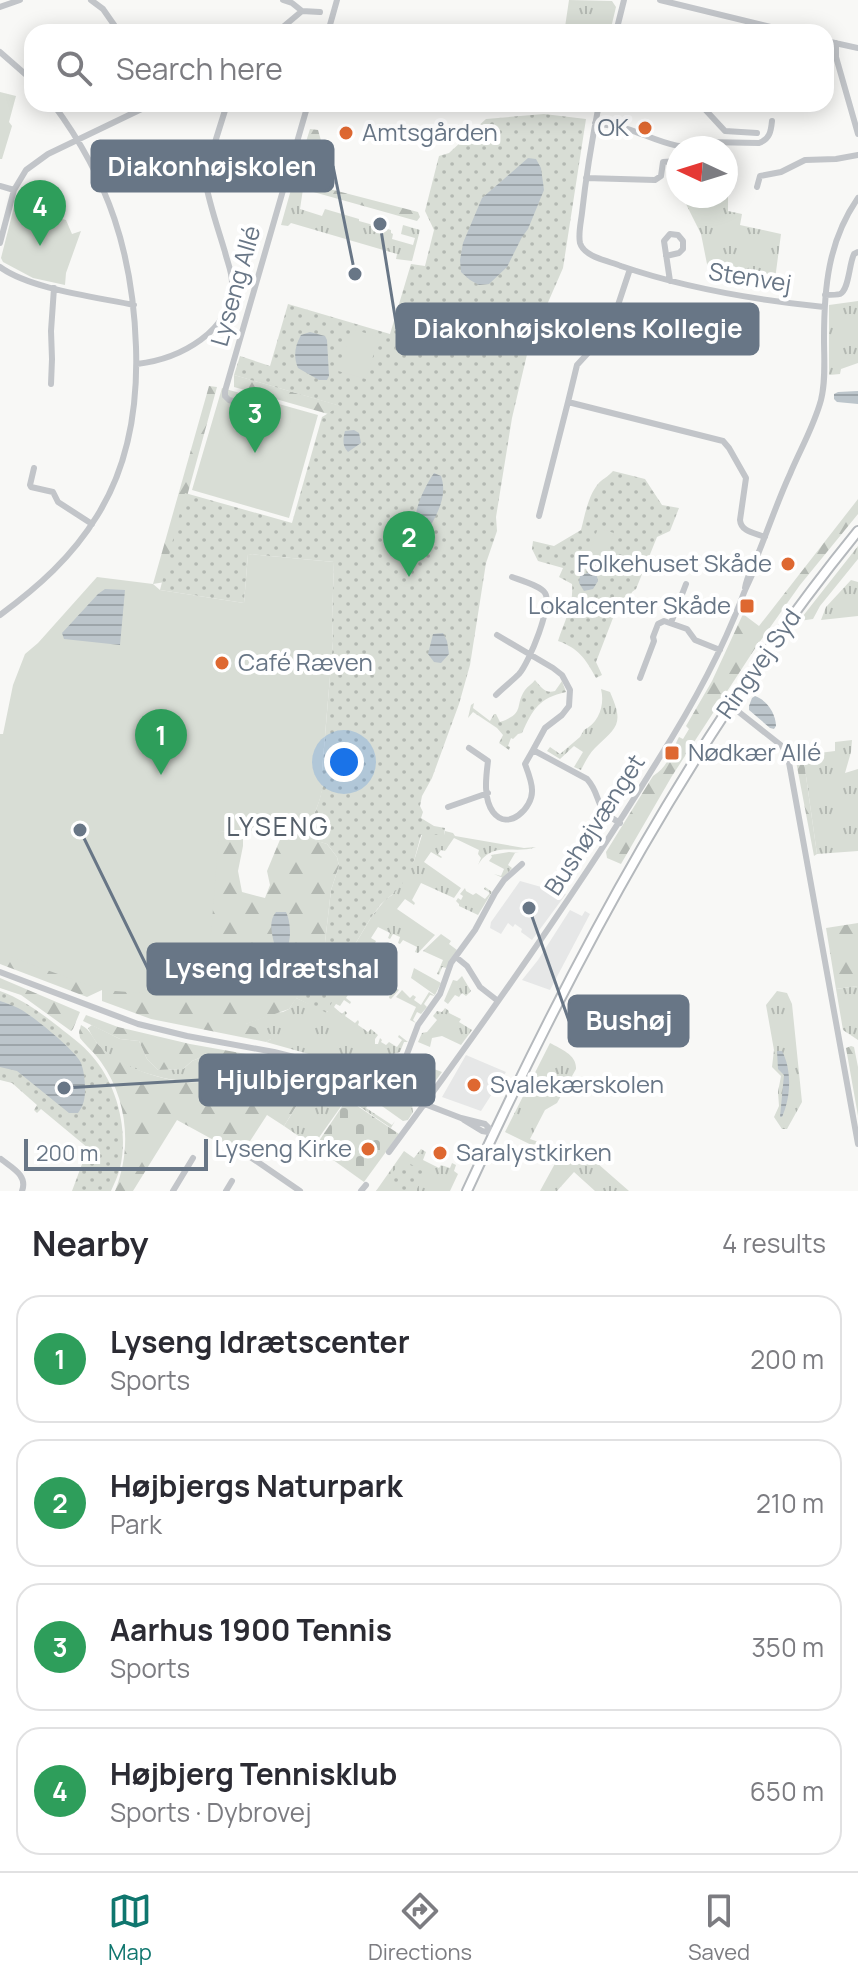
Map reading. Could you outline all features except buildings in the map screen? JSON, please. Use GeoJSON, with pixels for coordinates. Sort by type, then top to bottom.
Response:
{"type":"FeatureCollection","features":[{"type":"Feature","properties":{"kind":"main road","name":"Ringvej Syd"},"geometry":{"type":"LineString","coordinates":[[467,1191],[586,952],[669,803],[730,705],[791,618],[858,531]]}},
{"type":"Feature","properties":{"kind":"street"},"geometry":{"type":"LineString","coordinates":[[0,7],[20,0]]}},
{"type":"Feature","properties":{"kind":"street"},"geometry":{"type":"LineString","coordinates":[[91,0],[103,9],[113,24]]}},
{"type":"Feature","properties":{"kind":"street"},"geometry":{"type":"LineString","coordinates":[[283,0],[302,11],[320,12]]}},
{"type":"Feature","properties":{"kind":"street"},"geometry":{"type":"LineString","coordinates":[[330,24],[337,0]]}},
{"type":"Feature","properties":{"kind":"street"},"geometry":{"type":"LineString","coordinates":[[618,24],[624,0]]}},
{"type":"Feature","properties":{"kind":"street"},"geometry":{"type":"LineString","coordinates":[[660,0],[758,24]]}},
{"type":"Feature","properties":{"kind":"street"},"geometry":{"type":"LineString","coordinates":[[287,24],[302,11]]}},
{"type":"Feature","properties":{"kind":"street"},"geometry":{"type":"LineString","coordinates":[[858,48],[836,43],[836,57],[858,134]]}},
{"type":"Feature","properties":{"kind":"street"},"geometry":{"type":"LineString","coordinates":[[0,52],[24,73]]}},
{"type":"Feature","properties":{"kind":"street"},"geometry":{"type":"LineString","coordinates":[[0,615],[59,567],[98,515],[118,474],[135,408],[137,364],[134,305],[127,259],[104,189],[78,138],[59,112]]}},
{"type":"Feature","properties":{"kind":"street"},"geometry":{"type":"LineString","coordinates":[[0,243],[14,190],[21,176],[32,165],[78,138],[135,112]]}},
{"type":"Feature","properties":{"kind":"street"},"geometry":{"type":"LineString","coordinates":[[137,364],[152,362],[190,347],[209,333],[226,310],[231,297],[231,275],[205,179],[224,112]]}},
{"type":"Feature","properties":{"kind":"street","name":"Lyseng Allé"},"geometry":{"type":"LineString","coordinates":[[271,412],[229,400],[225,396],[226,387],[306,112]]}},
{"type":"Feature","properties":{"kind":"street","name":"Stenvej"},"geometry":{"type":"LineString","coordinates":[[597,112],[580,233],[581,246],[589,254],[670,281],[737,296],[824,307]]}},
{"type":"Feature","properties":{"kind":"street"},"geometry":{"type":"LineString","coordinates":[[707,112],[725,131],[757,133]]}},
{"type":"Feature","properties":{"kind":"street"},"geometry":{"type":"LineString","coordinates":[[595,123],[626,129],[668,144],[699,146],[706,142],[759,143],[769,136],[772,121]]}},
{"type":"Feature","properties":{"kind":"street"},"geometry":{"type":"LineString","coordinates":[[757,187],[760,176],[781,172],[805,160],[858,155]]}},
{"type":"Feature","properties":{"kind":"street"},"geometry":{"type":"LineString","coordinates":[[586,178],[657,179],[661,176],[663,162],[666,162]]}},
{"type":"Feature","properties":{"kind":"street"},"geometry":{"type":"LineString","coordinates":[[0,186],[14,190]]}},
{"type":"Feature","properties":{"kind":"street"},"geometry":{"type":"LineString","coordinates":[[104,189],[157,189]]}},
{"type":"Feature","properties":{"kind":"street","name":"Bushøjvænget"},"geometry":{"type":"LineString","coordinates":[[389,1152],[570,899],[691,708],[720,650],[754,573],[782,490],[821,398],[825,372],[824,307],[832,253],[848,212],[858,198]]}},
{"type":"Feature","properties":{"kind":"street"},"geometry":{"type":"LineString","coordinates":[[825,295],[843,292],[850,262],[858,252]]}},
{"type":"Feature","properties":{"kind":"street"},"geometry":{"type":"LineString","coordinates":[[666,256],[670,281]]}},
{"type":"Feature","properties":{"kind":"street"},"geometry":{"type":"LineString","coordinates":[[0,267],[21,279],[134,305]]}},
{"type":"Feature","properties":{"kind":"street"},"geometry":{"type":"LineString","coordinates":[[539,516],[577,365],[610,329],[630,269]]}},
{"type":"Feature","properties":{"kind":"street"},"geometry":{"type":"LineString","coordinates":[[51,384],[54,288]]}},
{"type":"Feature","properties":{"kind":"street"},"geometry":{"type":"LineString","coordinates":[[568,402],[723,441],[746,478],[741,526],[765,537]]}},
{"type":"Feature","properties":{"kind":"street"},"geometry":{"type":"LineString","coordinates":[[34,468],[31,487],[53,492],[58,502],[92,524]]}},
{"type":"Feature","properties":{"kind":"street"},"geometry":{"type":"LineString","coordinates":[[496,695],[521,672],[537,642],[545,613],[547,596],[544,590],[512,577]]}},
{"type":"Feature","properties":{"kind":"street"},"geometry":{"type":"LineString","coordinates":[[671,623],[686,584]]}},
{"type":"Feature","properties":{"kind":"street"},"geometry":{"type":"LineString","coordinates":[[640,678],[658,624],[664,621],[689,630],[697,641],[720,650]]}},
{"type":"Feature","properties":{"kind":"street"},"geometry":{"type":"LineString","coordinates":[[469,748],[488,761],[485,777],[493,811],[500,817],[511,819],[522,814],[529,805],[532,790],[525,764],[545,728],[569,706],[570,692],[562,675],[497,635]]}},
{"type":"Feature","properties":{"kind":"street"},"geometry":{"type":"LineString","coordinates":[[730,705],[782,746],[788,757],[858,1144]]}},
{"type":"Feature","properties":{"kind":"street"},"geometry":{"type":"LineString","coordinates":[[533,750],[587,779],[593,786],[599,805],[620,823]]}},
{"type":"Feature","properties":{"kind":"street"},"geometry":{"type":"LineString","coordinates":[[448,807],[488,793]]}},
{"type":"Feature","properties":{"kind":"street"},"geometry":{"type":"LineString","coordinates":[[407,1054],[418,1025],[440,994],[449,969],[475,930],[496,890],[522,864]]}},
{"type":"Feature","properties":{"kind":"street"},"geometry":{"type":"LineString","coordinates":[[456,957],[467,966],[480,987],[498,1001]]}},
{"type":"Feature","properties":{"kind":"street"},"geometry":{"type":"LineString","coordinates":[[0,972],[138,1024],[301,1058],[341,1071],[461,1118],[482,1131],[494,1133]]}},
{"type":"Feature","properties":{"kind":"street"},"geometry":{"type":"LineString","coordinates":[[246,1154],[300,1191]]}},
{"type":"Feature","properties":{"kind":"street"},"geometry":{"type":"LineString","coordinates":[[173,1191],[193,1158]]}},
{"type":"Feature","properties":{"kind":"street"},"geometry":{"type":"LineString","coordinates":[[1,1159],[21,1176],[22,1191]]}},
{"type":"Feature","properties":{"kind":"street"},"geometry":{"type":"LineString","coordinates":[[226,1191],[232,1181]]}},
{"type":"Feature","properties":{"kind":"shaded area"},"geometry":{"type":"Polygon","coordinates":[[[528,158],[536,159],[541,168],[544,190],[528,229],[507,267],[489,284],[479,285],[461,272],[463,243],[482,198],[528,158]]]}},
{"type":"Feature","properties":{"kind":"shaded area"},"geometry":{"type":"Polygon","coordinates":[[[310,332],[325,336],[327,340],[327,380],[319,380],[298,368],[295,355],[297,343],[301,335],[310,332]]]}},
{"type":"Feature","properties":{"kind":"shaded area"},"geometry":{"type":"Polygon","coordinates":[[[858,391],[858,404],[834,399],[834,394],[838,392],[858,391]]]}},
{"type":"Feature","properties":{"kind":"shaded area"},"geometry":{"type":"Polygon","coordinates":[[[345,431],[359,433],[361,443],[348,452],[344,442],[345,431]]]}},
{"type":"Feature","properties":{"kind":"shaded area"},"geometry":{"type":"Polygon","coordinates":[[[434,473],[441,476],[443,484],[440,505],[428,531],[416,530],[417,508],[434,473]]]}},
{"type":"Feature","properties":{"kind":"shaded area"},"geometry":{"type":"Polygon","coordinates":[[[592,571],[596,573],[598,581],[593,589],[584,591],[579,583],[580,576],[592,571]]]}},
{"type":"Feature","properties":{"kind":"shaded area"},"geometry":{"type":"Polygon","coordinates":[[[105,589],[125,590],[120,645],[64,639],[62,633],[105,589]]]}},
{"type":"Feature","properties":{"kind":"shaded area"},"geometry":{"type":"Polygon","coordinates":[[[443,633],[449,654],[441,663],[434,662],[428,654],[433,634],[443,633]]]}},
{"type":"Feature","properties":{"kind":"shaded area"},"geometry":{"type":"Polygon","coordinates":[[[755,696],[773,712],[776,721],[774,729],[749,710],[755,696]]]}},
{"type":"Feature","properties":{"kind":"shaded area"},"geometry":{"type":"Polygon","coordinates":[[[520,881],[566,894],[532,940],[515,924],[513,927],[508,923],[501,934],[490,928],[520,881]]]}},
{"type":"Feature","properties":{"kind":"shaded area"},"geometry":{"type":"Polygon","coordinates":[[[570,910],[582,916],[585,911],[590,914],[550,990],[522,980],[538,960],[570,910]]]}},
{"type":"Feature","properties":{"kind":"shaded area"},"geometry":{"type":"Polygon","coordinates":[[[276,912],[286,912],[290,926],[287,947],[280,953],[276,951],[272,930],[276,912]]]}},
{"type":"Feature","properties":{"kind":"shaded area"},"geometry":{"type":"Polygon","coordinates":[[[0,1001],[33,1017],[77,1057],[83,1069],[85,1089],[78,1113],[69,1113],[17,1071],[0,1067],[0,1001]]]}},
{"type":"Feature","properties":{"kind":"shaded area"},"geometry":{"type":"Polygon","coordinates":[[[777,1051],[782,1051],[789,1075],[789,1092],[782,1117],[784,1075],[778,1069],[777,1051]]]}},
{"type":"Feature","properties":{"kind":"shaded area","name":"Svalekærskolen"},"geometry":{"type":"Polygon","coordinates":[[[466,1055],[506,1072],[481,1111],[442,1097],[466,1055]]]}},
{"type":"Feature","properties":{"kind":"green space"},"geometry":{"type":"Polygon","coordinates":[[[569,0],[612,1],[616,7],[612,24],[565,24],[569,0]]]}},
{"type":"Feature","properties":{"kind":"green space"},"geometry":{"type":"Polygon","coordinates":[[[0,92],[16,96],[9,122],[12,126],[2,159],[0,159],[0,92]]]}},
{"type":"Feature","properties":{"kind":"green space"},"geometry":{"type":"Polygon","coordinates":[[[544,114],[586,119],[563,268],[529,346],[512,418],[496,517],[497,531],[486,563],[470,665],[459,704],[420,806],[423,812],[421,818],[445,828],[444,835],[421,835],[414,861],[402,884],[381,904],[354,946],[329,997],[328,1000],[332,1002],[327,1013],[296,998],[324,951],[331,890],[339,866],[337,857],[327,844],[300,836],[315,812],[322,786],[333,641],[334,562],[248,554],[244,603],[160,590],[185,493],[292,523],[322,417],[340,406],[234,375],[240,356],[270,366],[288,304],[390,334],[411,264],[425,266],[434,230],[425,211],[439,156],[449,153],[486,119],[544,114]]]}},
{"type":"Feature","properties":{"kind":"green space"},"geometry":{"type":"Polygon","coordinates":[[[310,129],[318,130],[321,141],[318,174],[322,187],[418,212],[420,217],[417,221],[292,186],[310,129]]]}},
{"type":"Feature","properties":{"kind":"green space"},"geometry":{"type":"Polygon","coordinates":[[[292,186],[303,189],[300,209],[322,216],[325,209],[359,219],[391,230],[392,239],[413,245],[415,238],[401,234],[403,225],[420,230],[412,261],[396,259],[397,254],[291,223],[281,225],[292,186]]]}},
{"type":"Feature","properties":{"kind":"green space"},"geometry":{"type":"Polygon","coordinates":[[[14,207],[66,220],[72,234],[81,231],[66,273],[65,285],[33,278],[3,262],[1,258],[14,207]]]}},
{"type":"Feature","properties":{"kind":"green space"},"geometry":{"type":"Polygon","coordinates":[[[688,208],[728,208],[728,211],[742,214],[740,225],[781,234],[774,287],[710,279],[701,234],[688,208]]]}},
{"type":"Feature","properties":{"kind":"green space"},"geometry":{"type":"Polygon","coordinates":[[[858,301],[858,363],[841,369],[840,374],[829,375],[829,305],[858,301]]]}},
{"type":"Feature","properties":{"kind":"green space"},"geometry":{"type":"Polygon","coordinates":[[[352,329],[379,337],[366,379],[338,371],[352,329]]]}},
{"type":"Feature","properties":{"kind":"green space"},"geometry":{"type":"Polygon","coordinates":[[[234,375],[341,406],[384,430],[234,387],[234,375]]]}},
{"type":"Feature","properties":{"kind":"green space"},"geometry":{"type":"Polygon","coordinates":[[[209,386],[217,387],[165,582],[153,584],[209,386]]]}},
{"type":"Feature","properties":{"kind":"green space"},"geometry":{"type":"Polygon","coordinates":[[[222,388],[318,415],[289,518],[192,490],[222,388]]]}},
{"type":"Feature","properties":{"kind":"green space"},"geometry":{"type":"Polygon","coordinates":[[[613,471],[645,479],[662,505],[679,508],[670,531],[657,537],[636,589],[629,600],[618,605],[596,662],[602,675],[596,678],[581,655],[558,641],[570,606],[572,584],[559,577],[563,568],[538,561],[532,549],[533,541],[554,546],[581,530],[595,489],[613,471]]]}},
{"type":"Feature","properties":{"kind":"green space"},"geometry":{"type":"Polygon","coordinates":[[[858,499],[858,514],[800,585],[754,650],[672,776],[621,864],[607,858],[606,852],[653,776],[666,763],[679,737],[683,739],[689,729],[686,726],[712,681],[743,614],[759,626],[858,499]]]}},
{"type":"Feature","properties":{"kind":"green space"},"geometry":{"type":"Polygon","coordinates":[[[598,528],[614,533],[603,565],[587,559],[598,528]]]}},
{"type":"Feature","properties":{"kind":"green space"},"geometry":{"type":"Polygon","coordinates":[[[858,546],[858,559],[813,619],[799,621],[858,546]]]}},
{"type":"Feature","properties":{"kind":"green space"},"geometry":{"type":"Polygon","coordinates":[[[248,554],[334,562],[333,641],[323,786],[315,812],[300,836],[284,830],[219,832],[206,998],[102,990],[0,953],[0,734],[3,734],[13,685],[25,654],[97,577],[153,584],[160,590],[244,603],[248,554]]]}},
{"type":"Feature","properties":{"kind":"green space"},"geometry":{"type":"Polygon","coordinates":[[[851,580],[858,582],[858,616],[821,620],[826,607],[851,580]]]}},
{"type":"Feature","properties":{"kind":"green space"},"geometry":{"type":"Polygon","coordinates":[[[535,680],[548,692],[555,691],[562,681],[566,692],[538,706],[522,733],[511,738],[509,750],[499,743],[503,735],[497,728],[473,712],[468,718],[474,703],[473,708],[490,721],[494,714],[500,722],[508,719],[516,712],[525,690],[535,680]]]}},
{"type":"Feature","properties":{"kind":"green space"},"geometry":{"type":"Polygon","coordinates":[[[601,689],[610,692],[617,711],[616,724],[581,770],[574,767],[583,752],[574,746],[560,759],[547,751],[550,747],[560,754],[594,723],[601,707],[601,689]]]}},
{"type":"Feature","properties":{"kind":"green space"},"geometry":{"type":"Polygon","coordinates":[[[852,740],[845,773],[858,769],[858,851],[817,854],[803,755],[835,751],[835,742],[852,740]]]}},
{"type":"Feature","properties":{"kind":"green space"},"geometry":{"type":"Polygon","coordinates":[[[803,755],[817,854],[814,856],[795,756],[803,755]]]}},
{"type":"Feature","properties":{"kind":"green space"},"geometry":{"type":"Polygon","coordinates":[[[105,805],[220,832],[243,831],[238,871],[242,892],[265,898],[270,885],[267,871],[284,830],[327,844],[337,857],[339,866],[331,890],[324,951],[313,974],[289,1009],[246,1024],[270,1034],[271,1039],[266,1042],[151,1019],[102,1001],[102,990],[87,997],[0,964],[0,938],[105,805]]]}},
{"type":"Feature","properties":{"kind":"green space"},"geometry":{"type":"Polygon","coordinates":[[[445,831],[455,836],[524,848],[536,847],[528,849],[497,850],[484,857],[478,865],[481,858],[479,850],[454,838],[445,851],[441,850],[438,854],[441,858],[431,852],[424,862],[461,888],[454,898],[421,883],[412,900],[414,905],[405,899],[397,909],[435,935],[418,953],[415,952],[417,947],[403,940],[398,943],[400,937],[393,934],[388,938],[390,933],[378,927],[371,938],[376,941],[371,951],[373,956],[364,949],[356,960],[365,966],[368,963],[368,968],[378,976],[381,972],[381,977],[399,990],[391,999],[390,993],[376,985],[373,990],[372,984],[366,981],[360,984],[362,979],[353,974],[346,985],[351,990],[346,998],[350,1004],[344,1000],[340,1006],[336,1004],[334,1007],[342,1014],[345,1011],[345,1016],[355,1023],[358,1020],[358,1025],[368,1032],[371,1029],[378,1035],[375,1044],[380,1038],[386,1045],[389,1042],[397,1047],[402,1040],[399,1035],[408,1042],[404,1042],[400,1052],[393,1054],[442,1072],[426,1094],[415,1090],[414,1086],[395,1085],[323,1058],[266,1042],[271,1039],[245,1024],[289,1009],[296,998],[328,1012],[328,997],[354,946],[372,916],[392,895],[414,861],[422,835],[444,835],[445,831]]]}},
{"type":"Feature","properties":{"kind":"green space"},"geometry":{"type":"Polygon","coordinates":[[[509,852],[519,853],[515,853],[508,865],[512,868],[503,878],[494,874],[501,876],[504,869],[489,861],[491,855],[509,852]]]}},
{"type":"Feature","properties":{"kind":"green space"},"geometry":{"type":"Polygon","coordinates":[[[485,887],[492,892],[478,915],[459,906],[456,901],[458,898],[461,900],[463,896],[460,894],[465,888],[485,899],[490,893],[485,887]]]}},
{"type":"Feature","properties":{"kind":"green space"},"geometry":{"type":"Polygon","coordinates":[[[858,923],[858,986],[836,989],[826,928],[858,923]]]}},
{"type":"Feature","properties":{"kind":"green space"},"geometry":{"type":"Polygon","coordinates":[[[441,934],[457,950],[439,975],[443,960],[423,951],[441,934]]]}},
{"type":"Feature","properties":{"kind":"green space"},"geometry":{"type":"Polygon","coordinates":[[[414,968],[441,983],[435,995],[411,978],[414,968]]]}},
{"type":"Feature","properties":{"kind":"green space"},"geometry":{"type":"Polygon","coordinates":[[[462,976],[471,991],[466,996],[462,993],[459,997],[455,995],[448,1004],[444,1001],[453,980],[457,981],[462,976]]]}},
{"type":"Feature","properties":{"kind":"green space"},"geometry":{"type":"Polygon","coordinates":[[[0,978],[80,1012],[73,1029],[71,1031],[21,995],[0,988],[0,978]]]}},
{"type":"Feature","properties":{"kind":"green space"},"geometry":{"type":"Polygon","coordinates":[[[858,986],[858,1040],[843,1030],[836,989],[858,986]]]}},
{"type":"Feature","properties":{"kind":"green space"},"geometry":{"type":"Polygon","coordinates":[[[402,990],[410,998],[413,995],[416,997],[414,1000],[421,1005],[429,992],[435,996],[430,995],[424,1004],[427,1007],[421,1014],[417,1012],[413,1020],[416,1023],[410,1020],[416,1007],[396,997],[402,990]]]}},
{"type":"Feature","properties":{"kind":"green space"},"geometry":{"type":"Polygon","coordinates":[[[0,991],[31,1006],[52,1021],[101,1067],[114,1094],[122,1124],[120,1168],[111,1191],[72,1191],[88,1148],[41,1109],[37,1113],[34,1110],[37,1105],[12,1083],[0,1080],[0,991]]]}},
{"type":"Feature","properties":{"kind":"green space"},"geometry":{"type":"Polygon","coordinates":[[[777,991],[787,993],[792,1004],[802,1102],[787,1129],[782,1129],[774,1117],[779,1106],[781,1076],[772,1067],[774,1050],[766,1005],[777,991]]]}},
{"type":"Feature","properties":{"kind":"green space"},"geometry":{"type":"Polygon","coordinates":[[[445,1008],[472,1030],[461,1045],[442,1036],[432,1038],[430,1047],[418,1042],[422,1033],[427,1032],[437,1020],[433,1016],[445,1008]]]}},
{"type":"Feature","properties":{"kind":"green space"},"geometry":{"type":"Polygon","coordinates":[[[86,1015],[118,1027],[190,1044],[302,1064],[315,1076],[284,1126],[267,1115],[241,1155],[177,1120],[133,1191],[115,1191],[124,1158],[122,1108],[110,1077],[80,1038],[81,1025],[114,1057],[143,1072],[194,1082],[225,1078],[225,1070],[215,1060],[204,1056],[183,1069],[158,1070],[147,1059],[139,1041],[120,1039],[83,1021],[86,1015]]]}},
{"type":"Feature","properties":{"kind":"green space"},"geometry":{"type":"Polygon","coordinates":[[[92,1025],[120,1039],[139,1041],[147,1059],[158,1070],[183,1069],[204,1056],[215,1060],[225,1070],[225,1078],[194,1082],[139,1071],[98,1044],[88,1028],[92,1025]]]}},
{"type":"Feature","properties":{"kind":"green space"},"geometry":{"type":"Polygon","coordinates":[[[550,1043],[571,1056],[576,1069],[557,1103],[545,1110],[530,1139],[579,1156],[581,1149],[629,1191],[595,1191],[574,1172],[557,1191],[540,1191],[558,1158],[505,1132],[550,1043]]]}},
{"type":"Feature","properties":{"kind":"green space"},"geometry":{"type":"Polygon","coordinates":[[[854,1047],[858,1067],[858,1116],[846,1048],[854,1047]]]}},
{"type":"Feature","properties":{"kind":"green space"},"geometry":{"type":"Polygon","coordinates":[[[302,1064],[359,1084],[385,1100],[412,1105],[413,1112],[408,1120],[403,1121],[372,1099],[366,1108],[392,1125],[395,1121],[391,1128],[347,1098],[313,1146],[284,1126],[315,1077],[302,1064]]]}},
{"type":"Feature","properties":{"kind":"green space"},"geometry":{"type":"Polygon","coordinates":[[[347,1099],[399,1134],[364,1182],[315,1147],[347,1099]]]}},
{"type":"Feature","properties":{"kind":"green space"},"geometry":{"type":"Polygon","coordinates":[[[421,1149],[426,1152],[423,1160],[439,1168],[441,1165],[450,1168],[452,1163],[456,1165],[454,1171],[458,1174],[450,1191],[376,1191],[404,1151],[414,1158],[421,1149]]]}},
{"type":"Feature","properties":{"kind":"green space"},"geometry":{"type":"Polygon","coordinates":[[[405,1161],[425,1172],[416,1191],[401,1191],[389,1175],[405,1161]]]}},
{"type":"Feature","properties":{"kind":"place","name":"OK"},"geometry":{"type":"Point","coordinates":[645,128]}},
{"type":"Feature","properties":{"kind":"place","name":"Amtsgården"},"geometry":{"type":"Point","coordinates":[346,133]}},
{"type":"Feature","properties":{"kind":"place","name":"Diakonhøjskolens Kollegie"},"geometry":{"type":"Point","coordinates":[380,224]}},
{"type":"Feature","properties":{"kind":"place","name":"Højbjerg Tennisklub"},"geometry":{"type":"Point","coordinates":[40,246]}},
{"type":"Feature","properties":{"kind":"place","name":"Diakonhøjskolen"},"geometry":{"type":"Point","coordinates":[355,274]}},
{"type":"Feature","properties":{"kind":"place","name":"Aarhus 1900 Tennis"},"geometry":{"type":"Point","coordinates":[255,453]}},
{"type":"Feature","properties":{"kind":"place","name":"Folkehuset Skåde"},"geometry":{"type":"Point","coordinates":[788,564]}},
{"type":"Feature","properties":{"kind":"place","name":"Højbjergs Naturpark"},"geometry":{"type":"Point","coordinates":[409,577]}},
{"type":"Feature","properties":{"kind":"place","name":"Lokalcenter Skåde"},"geometry":{"type":"Point","coordinates":[747,606]}},
{"type":"Feature","properties":{"kind":"place","name":"Café Ræven"},"geometry":{"type":"Point","coordinates":[222,663]}},
{"type":"Feature","properties":{"kind":"place","name":"Nødkær Allé"},"geometry":{"type":"Point","coordinates":[672,753]}},
{"type":"Feature","properties":{"kind":"place","name":"Lyseng Idrætscenter"},"geometry":{"type":"Point","coordinates":[161,775]}},
{"type":"Feature","properties":{"kind":"place","name":"Lyseng Idrætshal"},"geometry":{"type":"Point","coordinates":[80,830]}},
{"type":"Feature","properties":{"kind":"place","name":"Bushøj"},"geometry":{"type":"Point","coordinates":[529,908]}},
{"type":"Feature","properties":{"kind":"place","name":"Svalekærskolen"},"geometry":{"type":"Point","coordinates":[474,1085]}},
{"type":"Feature","properties":{"kind":"place","name":"Hjulbjergparken"},"geometry":{"type":"Point","coordinates":[64,1088]}},
{"type":"Feature","properties":{"kind":"place","name":"Lyseng Kirke"},"geometry":{"type":"Point","coordinates":[368,1149]}},
{"type":"Feature","properties":{"kind":"place","name":"Saralystkirken"},"geometry":{"type":"Point","coordinates":[440,1153]}},
{"type":"Feature","properties":{"kind":"district","name":"LYSENG"},"geometry":{"type":"Point","coordinates":[278,827]}}]}
